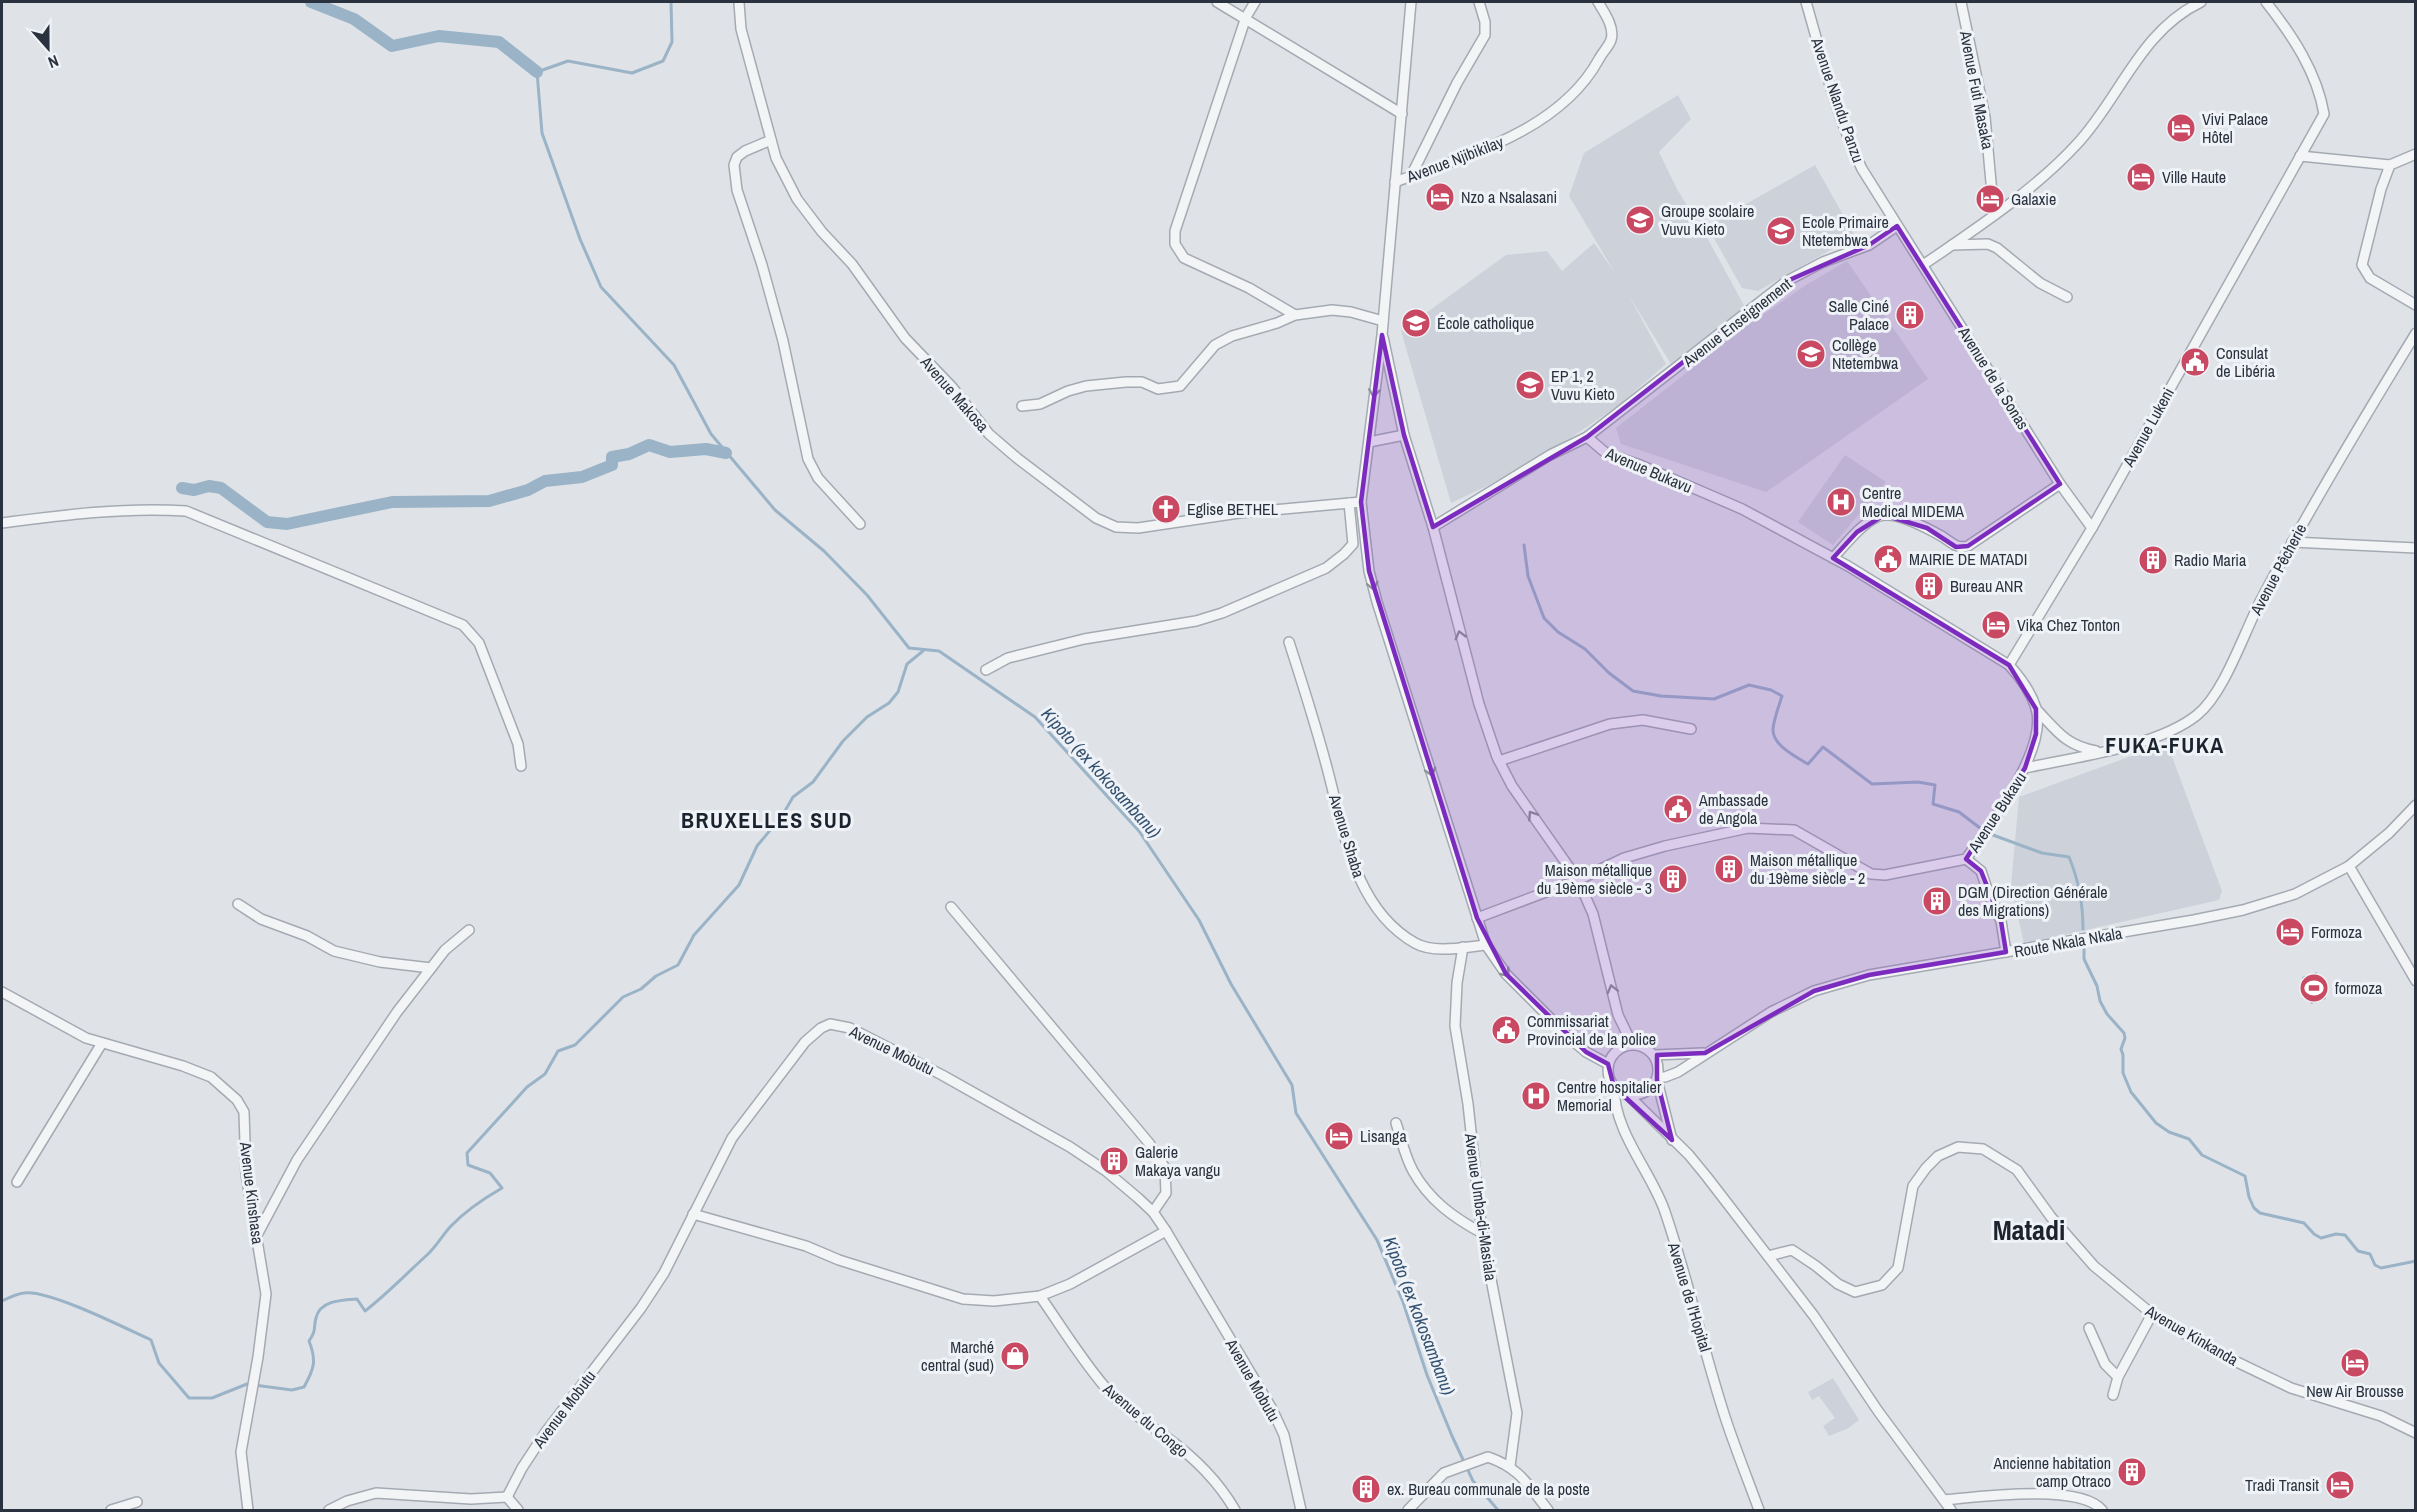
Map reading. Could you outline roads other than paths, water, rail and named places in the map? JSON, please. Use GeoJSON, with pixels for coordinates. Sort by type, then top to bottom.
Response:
{"type":"FeatureCollection","features":[{"type":"Feature","properties":{"kind":"street"},"geometry":{"type":"LineString","coordinates":[[1217,2],[1246,17],[1402,114]]}},
{"type":"Feature","properties":{"kind":"street"},"geometry":{"type":"LineString","coordinates":[[1255,2],[1246,17],[1175,231],[1175,244],[1184,258],[1249,288],[1295,315]]}},
{"type":"Feature","properties":{"kind":"street"},"geometry":{"type":"LineString","coordinates":[[1411,2],[1382,335],[1362,502],[1370,571],[1377,602],[1486,945],[1506,974],[1572,1040],[1586,1053],[1608,1064]]}},
{"type":"Feature","properties":{"kind":"street"},"geometry":{"type":"LineString","coordinates":[[1410,176],[1457,83],[1485,35],[1485,22],[1479,2]]}},
{"type":"Feature","properties":{"kind":"street","name":"Avenue Njibikilay"},"geometry":{"type":"LineString","coordinates":[[1395,182],[1500,144],[1563,101],[1592,72],[1611,39],[1609,21],[1598,2]]}},
{"type":"Feature","properties":{"kind":"street","name":"Avenue Nlandu Panzu"},"geometry":{"type":"LineString","coordinates":[[1806,2],[1852,150],[1897,226]]}},
{"type":"Feature","properties":{"kind":"street","name":"Avenue Futi Masaka"},"geometry":{"type":"LineString","coordinates":[[1961,2],[1985,117],[1994,215]]}},
{"type":"Feature","properties":{"kind":"street"},"geometry":{"type":"LineString","coordinates":[[1923,265],[1994,215],[2064,157],[2079,142],[2140,55],[2166,25],[2201,2]]}},
{"type":"Feature","properties":{"kind":"street","name":"Avenue Lukeni"},"geometry":{"type":"LineString","coordinates":[[2009,665],[2092,528],[2300,156],[2313,138],[2324,114],[2321,94],[2290,32],[2266,2]]}},
{"type":"Feature","properties":{"kind":"street","name":"Avenue Makosa"},"geometry":{"type":"LineString","coordinates":[[739,3],[741,28],[771,140],[782,173],[797,199],[852,264],[905,338],[952,387],[989,434],[1031,469],[1096,518],[1116,526],[1138,528],[1239,513],[1362,502]]}},
{"type":"Feature","properties":{"kind":"street"},"geometry":{"type":"LineString","coordinates":[[771,140],[737,157],[734,165],[737,190],[762,265],[783,341],[808,459],[818,478],[860,524]]}},
{"type":"Feature","properties":{"kind":"street"},"geometry":{"type":"LineString","coordinates":[[2300,156],[2390,165],[2415,154]]}},
{"type":"Feature","properties":{"kind":"street"},"geometry":{"type":"LineString","coordinates":[[2390,165],[2380,189],[2362,265],[2370,278],[2415,305]]}},
{"type":"Feature","properties":{"kind":"street","name":"Avenue de la Sonas"},"geometry":{"type":"LineString","coordinates":[[1897,226],[2060,484],[2092,528]]}},
{"type":"Feature","properties":{"kind":"street","name":"Avenue Enseignement"},"geometry":{"type":"LineString","coordinates":[[1433,527],[1550,455],[1587,437],[1787,281],[1823,262],[1869,245],[1897,226]]}},
{"type":"Feature","properties":{"kind":"street"},"geometry":{"type":"LineString","coordinates":[[1952,245],[1988,244],[1997,248],[2040,283],[2067,297]]}},
{"type":"Feature","properties":{"kind":"street"},"geometry":{"type":"LineString","coordinates":[[1022,406],[1040,405],[1068,391],[1086,386],[1142,382],[1158,389],[1180,386],[1215,345],[1233,336],[1278,323],[1295,315],[1332,310],[1351,312],[1383,321]]}},
{"type":"Feature","properties":{"kind":"street","name":"Avenue Pêcherie"},"geometry":{"type":"LineString","coordinates":[[2025,768],[2150,739],[2175,729],[2197,715],[2213,700],[2260,601],[2318,494],[2415,333]]}},
{"type":"Feature","properties":{"kind":"street"},"geometry":{"type":"LineString","coordinates":[[1382,335],[1404,435],[1433,527],[1479,704],[1499,761],[1512,786],[1578,880],[1593,914],[1618,1015],[1632,1044]]}},
{"type":"Feature","properties":{"kind":"street"},"geometry":{"type":"LineString","coordinates":[[1369,442],[1404,435]]}},
{"type":"Feature","properties":{"kind":"street","name":"Avenue Bukavu"},"geometry":{"type":"LineString","coordinates":[[1476,918],[1578,880],[1624,858],[1748,828],[1794,830],[1870,874],[1885,875],[1966,859],[2025,768],[2036,734],[2036,709],[2027,688],[2009,665],[1833,558],[1742,509],[1640,465],[1607,454],[1587,437]]}},
{"type":"Feature","properties":{"kind":"street"},"geometry":{"type":"LineString","coordinates":[[1833,558],[1857,532],[1877,517],[1884,515],[1927,528],[1956,547],[1962,548],[1974,543],[2060,484]]}},
{"type":"Feature","properties":{"kind":"street"},"geometry":{"type":"LineString","coordinates":[[986,670],[1008,658],[1083,639],[1196,621],[1239,606],[1326,568],[1353,544],[1349,503]]}},
{"type":"Feature","properties":{"kind":"street"},"geometry":{"type":"LineString","coordinates":[[2,524],[152,508],[186,510],[463,625],[479,643],[518,744],[521,766]]}},
{"type":"Feature","properties":{"kind":"street"},"geometry":{"type":"LineString","coordinates":[[2292,542],[2415,548]]}},
{"type":"Feature","properties":{"kind":"street","name":"Avenue Shaba"},"geometry":{"type":"LineString","coordinates":[[1289,642],[1326,763],[1349,853],[1361,883],[1378,908],[1402,934],[1415,943],[1425,947],[1486,945]]}},
{"type":"Feature","properties":{"kind":"street"},"geometry":{"type":"LineString","coordinates":[[2036,709],[2060,734],[2077,747],[2100,752]]}},
{"type":"Feature","properties":{"kind":"street"},"geometry":{"type":"LineString","coordinates":[[1499,761],[1536,746],[1610,723],[1643,720],[1690,729]]}},
{"type":"Feature","properties":{"kind":"street","name":"Route Nkala Nkala"},"geometry":{"type":"LineString","coordinates":[[1658,1079],[1671,1075],[1771,1012],[1814,991],[1869,975],[2243,910],[2295,894],[2349,866],[2389,834],[2415,805]]}},
{"type":"Feature","properties":{"kind":"street"},"geometry":{"type":"LineString","coordinates":[[1966,859],[1981,871],[2001,921],[2006,952]]}},
{"type":"Feature","properties":{"kind":"street"},"geometry":{"type":"LineString","coordinates":[[2349,866],[2415,981]]}},
{"type":"Feature","properties":{"kind":"street"},"geometry":{"type":"LineString","coordinates":[[238,904],[261,919],[307,936],[334,951],[380,962],[431,968]]}},
{"type":"Feature","properties":{"kind":"street"},"geometry":{"type":"LineString","coordinates":[[951,907],[1149,1143],[1165,1168],[1166,1185],[1166,1193],[1153,1212]]}},
{"type":"Feature","properties":{"kind":"street"},"geometry":{"type":"LineString","coordinates":[[256,1237],[297,1160],[397,1012],[445,950],[469,930]]}},
{"type":"Feature","properties":{"kind":"street","name":"Avenue Umba-di-Masiala"},"geometry":{"type":"LineString","coordinates":[[1463,947],[1457,983],[1455,1026],[1468,1104],[1482,1233],[1517,1413],[1510,1467]]}},
{"type":"Feature","properties":{"kind":"street","name":"Avenue Kinshasa"},"geometry":{"type":"LineString","coordinates":[[2,992],[86,1038],[183,1066],[211,1077],[237,1100],[244,1112],[246,1174],[266,1294],[241,1452],[248,1510]]}},
{"type":"Feature","properties":{"kind":"street","name":"Avenue Mobutu"},"geometry":{"type":"LineString","coordinates":[[507,1497],[522,1468],[545,1433],[641,1308],[664,1273],[732,1138],[805,1042],[821,1028],[830,1024],[850,1028],[884,1045],[1070,1147],[1106,1171],[1153,1212],[1272,1408],[1284,1435],[1301,1510]]}},
{"type":"Feature","properties":{"kind":"street"},"geometry":{"type":"LineString","coordinates":[[17,1182],[102,1043]]}},
{"type":"Feature","properties":{"kind":"street"},"geometry":{"type":"LineString","coordinates":[[1672,1140],[1658,1079],[1658,1063],[1654,1055],[1648,1049],[1632,1044],[1622,1047],[1613,1054],[1608,1064],[1610,1080],[1614,1087],[1628,1095],[1672,1140],[1701,1169],[1814,1316],[1878,1411],[1951,1510]]}},
{"type":"Feature","properties":{"kind":"street"},"geometry":{"type":"LineString","coordinates":[[1654,1055],[1705,1053]]}},
{"type":"Feature","properties":{"kind":"street"},"geometry":{"type":"LineString","coordinates":[[1628,1095],[1645,1093],[1658,1079]]}},
{"type":"Feature","properties":{"kind":"street","name":"Avenue de l'Hopital"},"geometry":{"type":"LineString","coordinates":[[1614,1087],[1616,1108],[1623,1128],[1646,1169],[1663,1208],[1726,1419],[1759,1510]]}},
{"type":"Feature","properties":{"kind":"street"},"geometry":{"type":"LineString","coordinates":[[1396,1123],[1412,1170],[1426,1191],[1447,1211],[1482,1233]]}},
{"type":"Feature","properties":{"kind":"street","name":"Avenue Kinkanda"},"geometry":{"type":"LineString","coordinates":[[1768,1256],[1792,1250],[1838,1284],[1855,1292],[1882,1285],[1898,1268],[1913,1186],[1926,1168],[1938,1156],[1958,1147],[1983,1149],[2017,1170],[2051,1217],[2094,1266],[2152,1314],[2212,1350],[2291,1388],[2381,1416],[2415,1433]]}},
{"type":"Feature","properties":{"kind":"street"},"geometry":{"type":"LineString","coordinates":[[693,1214],[806,1246],[839,1260],[963,1299],[994,1301],[1040,1296],[1070,1284],[1166,1231]]}},
{"type":"Feature","properties":{"kind":"street","name":"Avenue du Congo"},"geometry":{"type":"LineString","coordinates":[[1040,1296],[1105,1387],[1127,1408],[1168,1438],[1203,1468],[1222,1488],[1235,1510]]}},
{"type":"Feature","properties":{"kind":"street"},"geometry":{"type":"LineString","coordinates":[[2113,1395],[2118,1377],[2152,1314]]}},
{"type":"Feature","properties":{"kind":"street"},"geometry":{"type":"LineString","coordinates":[[2089,1328],[2105,1364],[2118,1377]]}},
{"type":"Feature","properties":{"kind":"street"},"geometry":{"type":"LineString","coordinates":[[1408,1510],[1444,1473],[1488,1457],[1510,1467],[1528,1483],[1548,1510]]}},
{"type":"Feature","properties":{"kind":"street"},"geometry":{"type":"LineString","coordinates":[[329,1510],[347,1501],[376,1493],[471,1499],[507,1497],[518,1510]]}},
{"type":"Feature","properties":{"kind":"street"},"geometry":{"type":"LineString","coordinates":[[1944,1500],[2064,1494],[2082,1499],[2102,1510]]}},
{"type":"Feature","properties":{"kind":"street"},"geometry":{"type":"LineString","coordinates":[[111,1510],[137,1502]]}},
{"type":"Feature","properties":{"kind":"water","name":"formoza"},"geometry":{"type":"Polygon","coordinates":[[[2317,972],[2326,999],[2311,1004],[2302,977],[2317,972]]]}},
{"type":"Feature","properties":{"kind":"waterway"},"geometry":{"type":"LineString","coordinates":[[311,2],[354,19],[392,46],[439,36],[499,42],[537,72]]}},
{"type":"Feature","properties":{"kind":"waterway","name":"Kipoto (ex kokosambanu)"},"geometry":{"type":"LineString","coordinates":[[671,2],[672,42],[663,61],[632,73],[568,61],[537,72],[542,133],[580,239],[601,287],[674,365],[711,434],[775,510],[824,551],[867,595],[909,648],[939,651],[1035,717],[1139,831],[1199,920],[1231,984],[1292,1085],[1296,1113],[1377,1240],[1403,1302],[1427,1375],[1452,1436],[1473,1481],[1498,1510]]}},
{"type":"Feature","properties":{"kind":"waterway"},"geometry":{"type":"LineString","coordinates":[[182,488],[194,490],[209,486],[221,488],[267,522],[287,524],[392,502],[489,501],[528,490],[545,481],[582,477],[612,465],[612,457],[629,454],[649,445],[670,452],[706,449],[726,453]]}},
{"type":"Feature","properties":{"kind":"waterway"},"geometry":{"type":"LineString","coordinates":[[1524,545],[1528,576],[1544,618],[1558,632],[1585,649],[1609,673],[1633,691],[1661,696],[1714,699],[1749,685],[1771,690],[1782,696],[1774,721],[1774,735],[1780,745],[1791,754],[1808,764],[1823,747],[1872,784],[1918,782],[1935,785],[1933,804],[1959,812],[1980,828]]}},
{"type":"Feature","properties":{"kind":"waterway"},"geometry":{"type":"LineString","coordinates":[[2,1301],[24,1293],[51,1297],[151,1340],[159,1363],[189,1398],[212,1398],[247,1384],[292,1390],[304,1387],[313,1365],[313,1354],[309,1341],[314,1331],[318,1312],[327,1304],[357,1299],[365,1311],[430,1252],[462,1216],[502,1188],[490,1173],[468,1165],[467,1153],[527,1087],[545,1074],[558,1051],[575,1045],[623,997],[641,989],[656,976],[678,965],[694,935],[739,885],[757,846],[782,816],[793,797],[813,782],[843,741],[867,717],[889,703],[898,692],[907,664],[923,651]]}},
{"type":"Feature","properties":{"kind":"waterway"},"geometry":{"type":"LineString","coordinates":[[1993,835],[2042,853],[2069,857],[2080,892],[2083,929]]}},
{"type":"Feature","properties":{"kind":"waterway"},"geometry":{"type":"LineString","coordinates":[[2084,949],[2084,959],[2097,986],[2100,1001],[2107,1014],[2124,1033],[2125,1038],[2121,1049],[2123,1073],[2131,1092],[2156,1123],[2169,1132],[2189,1139],[2202,1155],[2245,1176],[2249,1197],[2254,1208],[2260,1213],[2304,1223],[2321,1238],[2336,1234],[2345,1235],[2358,1251],[2370,1254],[2375,1265],[2381,1268],[2416,1261]]}},
{"type":"Feature","properties":{"kind":"place","name":"Vivi Palace Hôtel"},"geometry":{"type":"Point","coordinates":[2181,128]}},
{"type":"Feature","properties":{"kind":"place","name":"Ville Haute"},"geometry":{"type":"Point","coordinates":[2141,177]}},
{"type":"Feature","properties":{"kind":"place","name":"Nzo a Nsalasani"},"geometry":{"type":"Point","coordinates":[1440,197]}},
{"type":"Feature","properties":{"kind":"place","name":"Galaxie"},"geometry":{"type":"Point","coordinates":[1990,199]}},
{"type":"Feature","properties":{"kind":"place","name":"Groupe scolaire Vuvu Kieto"},"geometry":{"type":"Point","coordinates":[1640,220]}},
{"type":"Feature","properties":{"kind":"place","name":"Ecole Primaire Ntetembwa"},"geometry":{"type":"Point","coordinates":[1781,231]}},
{"type":"Feature","properties":{"kind":"place","name":"Salle Ciné Palace"},"geometry":{"type":"Point","coordinates":[1910,315]}},
{"type":"Feature","properties":{"kind":"place","name":"École catholique"},"geometry":{"type":"Point","coordinates":[1416,323]}},
{"type":"Feature","properties":{"kind":"place","name":"Collège Ntetembwa"},"geometry":{"type":"Point","coordinates":[1811,354]}},
{"type":"Feature","properties":{"kind":"place","name":"Consulat de Libéria"},"geometry":{"type":"Point","coordinates":[2195,362]}},
{"type":"Feature","properties":{"kind":"place","name":"EP 1, 2 Vuvu Kieto"},"geometry":{"type":"Point","coordinates":[1530,385]}},
{"type":"Feature","properties":{"kind":"place","name":"Centre Medical MIDEMA"},"geometry":{"type":"Point","coordinates":[1841,502]}},
{"type":"Feature","properties":{"kind":"place","name":"Eglise BETHEL"},"geometry":{"type":"Point","coordinates":[1166,509]}},
{"type":"Feature","properties":{"kind":"place","name":"MAIRIE DE MATADI"},"geometry":{"type":"Point","coordinates":[1888,559]}},
{"type":"Feature","properties":{"kind":"place","name":"Radio Maria"},"geometry":{"type":"Point","coordinates":[2153,560]}},
{"type":"Feature","properties":{"kind":"place","name":"Bureau ANR"},"geometry":{"type":"Point","coordinates":[1929,586]}},
{"type":"Feature","properties":{"kind":"place","name":"Vika Chez Tonton"},"geometry":{"type":"Point","coordinates":[1996,625]}},
{"type":"Feature","properties":{"kind":"place","name":"Ambassade de Angola"},"geometry":{"type":"Point","coordinates":[1678,809]}},
{"type":"Feature","properties":{"kind":"place","name":"Maison métallique du 19ème siècle - 2"},"geometry":{"type":"Point","coordinates":[1729,869]}},
{"type":"Feature","properties":{"kind":"place","name":"Maison métallique du 19ème siècle - 3"},"geometry":{"type":"Point","coordinates":[1673,879]}},
{"type":"Feature","properties":{"kind":"place","name":"DGM (Direction Générale des Migrations)"},"geometry":{"type":"Point","coordinates":[1937,901]}},
{"type":"Feature","properties":{"kind":"place","name":"Formoza"},"geometry":{"type":"Point","coordinates":[2290,932]}},
{"type":"Feature","properties":{"kind":"place","name":"formoza"},"geometry":{"type":"Point","coordinates":[2314,988]}},
{"type":"Feature","properties":{"kind":"place","name":"Commissariat Provincial de la police"},"geometry":{"type":"Point","coordinates":[1506,1030]}},
{"type":"Feature","properties":{"kind":"place","name":"Centre hospitalier Memorial"},"geometry":{"type":"Point","coordinates":[1536,1096]}},
{"type":"Feature","properties":{"kind":"place","name":"Lisanga"},"geometry":{"type":"Point","coordinates":[1339,1136]}},
{"type":"Feature","properties":{"kind":"place","name":"Galerie Makaya vangu"},"geometry":{"type":"Point","coordinates":[1114,1161]}},
{"type":"Feature","properties":{"kind":"place","name":"Marché central (sud)"},"geometry":{"type":"Point","coordinates":[1015,1356]}},
{"type":"Feature","properties":{"kind":"place","name":"New Air Brousse"},"geometry":{"type":"Point","coordinates":[2355,1363]}},
{"type":"Feature","properties":{"kind":"place","name":"Ancienne habitation camp Otraco"},"geometry":{"type":"Point","coordinates":[2132,1472]}},
{"type":"Feature","properties":{"kind":"place","name":"Tradi Transit"},"geometry":{"type":"Point","coordinates":[2340,1485]}},
{"type":"Feature","properties":{"kind":"place","name":"ex. Bureau communale de la poste"},"geometry":{"type":"Point","coordinates":[1366,1489]}},
{"type":"Feature","properties":{"kind":"district","name":"FUKA-FUKA"},"geometry":{"type":"Point","coordinates":[2165,745]}},
{"type":"Feature","properties":{"kind":"district","name":"BRUXELLES SUD"},"geometry":{"type":"Point","coordinates":[767,820]}},
{"type":"Feature","properties":{"kind":"district","name":"Matadi"},"geometry":{"type":"Point","coordinates":[2029,1230]}}]}
